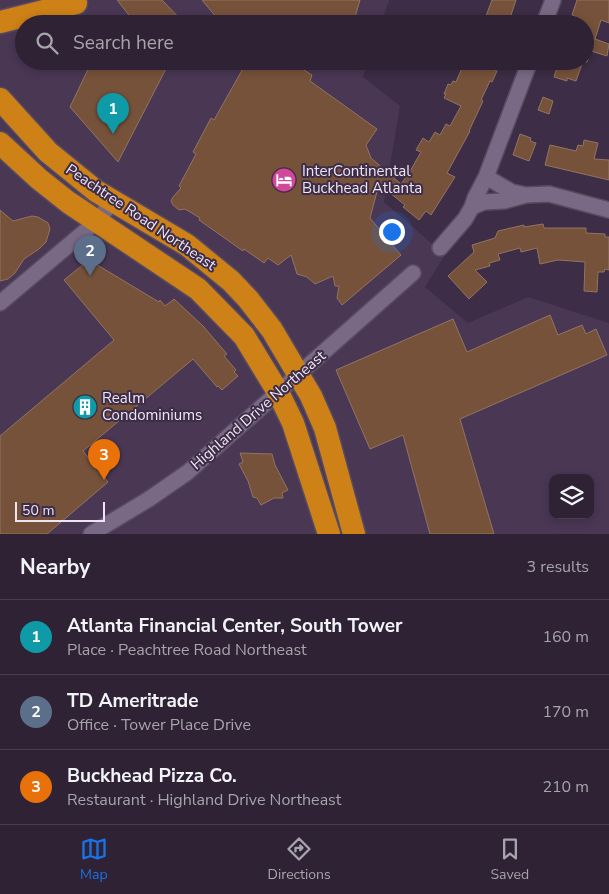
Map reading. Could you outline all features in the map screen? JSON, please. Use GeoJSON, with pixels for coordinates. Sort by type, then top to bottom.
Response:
{"type":"FeatureCollection","features":[{"type":"Feature","properties":{"kind":"highway"},"geometry":{"type":"LineString","coordinates":[[28,15],[76,3]]}},
{"type":"Feature","properties":{"kind":"highway"},"geometry":{"type":"LineString","coordinates":[[0,22],[15,18]]}},
{"type":"Feature","properties":{"kind":"highway","name":"Peachtree Road Northeast"},"geometry":{"type":"LineString","coordinates":[[0,99],[48,152],[96,190],[187,245],[231,281],[248,299],[272,330],[311,396],[325,428],[354,534]]}},
{"type":"Feature","properties":{"kind":"highway","name":"Peachtree Road Northeast"},"geometry":{"type":"LineString","coordinates":[[0,142],[39,179],[96,222],[198,289],[244,336],[261,361],[293,424],[329,534]]}},
{"type":"Feature","properties":{"kind":"street"},"geometry":{"type":"LineString","coordinates":[[547,15],[553,0]]}},
{"type":"Feature","properties":{"kind":"street"},"geometry":{"type":"LineString","coordinates":[[440,248],[465,219],[472,207],[486,177],[527,70]]}},
{"type":"Feature","properties":{"kind":"street"},"geometry":{"type":"LineString","coordinates":[[486,177],[512,192],[526,195]]}},
{"type":"Feature","properties":{"kind":"street"},"geometry":{"type":"LineString","coordinates":[[472,207],[484,202],[504,201],[526,195],[549,194],[609,210]]}},
{"type":"Feature","properties":{"kind":"street"},"geometry":{"type":"LineString","coordinates":[[0,304],[96,222],[113,201]]}},
{"type":"Feature","properties":{"kind":"street","name":"Highland Drive Northeast"},"geometry":{"type":"LineString","coordinates":[[92,534],[149,499],[188,472],[413,273]]}},
{"type":"Feature","properties":{"kind":"street"},"geometry":{"type":"LineString","coordinates":[[319,501],[334,534]]}},
{"type":"Feature","properties":{"kind":"shaded area"},"geometry":{"type":"Polygon","coordinates":[[[0,0],[389,0],[384,15],[15,15],[15,70],[365,70],[363,77],[400,106],[384,202],[445,255],[425,287],[468,323],[528,297],[609,323],[609,534],[0,534],[0,0]]]}},
{"type":"Feature","properties":{"kind":"building"},"geometry":{"type":"Polygon","coordinates":[[[117,0],[162,0],[176,15],[129,15],[117,0]]]}},
{"type":"Feature","properties":{"kind":"building"},"geometry":{"type":"Polygon","coordinates":[[[202,0],[360,0],[356,15],[214,15],[202,0]]]}},
{"type":"Feature","properties":{"kind":"building"},"geometry":{"type":"Polygon","coordinates":[[[492,0],[516,0],[511,15],[486,15],[492,0]]]}},
{"type":"Feature","properties":{"kind":"building"},"geometry":{"type":"Polygon","coordinates":[[[577,0],[609,0],[609,23],[601,20],[595,39],[609,44],[607,56],[594,52],[594,15],[572,15],[577,0]]]}},
{"type":"Feature","properties":{"kind":"building"},"geometry":{"type":"Polygon","coordinates":[[[88,70],[165,70],[118,162],[70,107],[88,70]]]}},
{"type":"Feature","properties":{"kind":"building","name":"InterContinental Buckhead Atlanta"},"geometry":{"type":"Polygon","coordinates":[[[242,70],[304,70],[312,75],[310,81],[377,129],[366,145],[371,158],[401,184],[421,152],[416,150],[423,138],[429,142],[435,132],[440,135],[446,124],[450,126],[461,106],[444,98],[448,84],[451,85],[453,81],[456,82],[461,70],[497,71],[481,100],[483,101],[470,131],[447,173],[455,177],[431,215],[426,211],[419,220],[403,207],[405,205],[379,184],[370,218],[401,255],[342,305],[337,298],[339,286],[335,286],[333,276],[315,284],[307,277],[297,274],[291,255],[278,265],[268,258],[264,263],[244,249],[243,251],[199,220],[200,218],[185,209],[179,210],[173,205],[171,201],[181,188],[179,186],[196,154],[193,152],[211,118],[214,120],[242,70]]]}},
{"type":"Feature","properties":{"kind":"building"},"geometry":{"type":"Polygon","coordinates":[[[556,70],[580,70],[576,81],[567,78],[567,81],[554,77],[556,70]]]}},
{"type":"Feature","properties":{"kind":"building"},"geometry":{"type":"Polygon","coordinates":[[[543,97],[553,101],[549,114],[538,110],[543,97]]]}},
{"type":"Feature","properties":{"kind":"building"},"geometry":{"type":"Polygon","coordinates":[[[520,134],[531,138],[530,141],[536,143],[529,161],[513,155],[520,134]]]}},
{"type":"Feature","properties":{"kind":"building"},"geometry":{"type":"Polygon","coordinates":[[[584,140],[598,143],[594,159],[609,160],[609,180],[545,165],[550,145],[576,151],[578,145],[583,146],[584,140]]]}},
{"type":"Feature","properties":{"kind":"building"},"geometry":{"type":"Polygon","coordinates":[[[0,210],[13,221],[32,216],[38,217],[48,223],[50,229],[46,242],[24,259],[15,273],[8,279],[0,281],[0,210]]]}},
{"type":"Feature","properties":{"kind":"building"},"geometry":{"type":"Polygon","coordinates":[[[543,224],[544,228],[586,228],[586,233],[605,234],[605,237],[609,237],[609,270],[605,269],[604,272],[598,272],[597,292],[584,291],[585,262],[558,260],[540,264],[537,248],[521,252],[520,248],[498,254],[500,260],[489,263],[490,266],[475,270],[487,282],[469,299],[448,276],[474,252],[472,245],[495,238],[498,231],[524,225],[524,227],[543,224]]]}},
{"type":"Feature","properties":{"kind":"building","name":"Realm Condominiums"},"geometry":{"type":"Polygon","coordinates":[[[89,260],[159,302],[160,300],[165,306],[174,299],[203,326],[227,354],[224,356],[236,370],[234,372],[238,376],[222,390],[217,387],[193,359],[83,451],[108,482],[47,534],[0,534],[0,436],[114,340],[64,280],[89,260]]]}},
{"type":"Feature","properties":{"kind":"building"},"geometry":{"type":"Polygon","coordinates":[[[550,315],[558,335],[582,325],[586,334],[596,329],[607,355],[460,419],[494,534],[430,534],[403,435],[370,449],[336,370],[453,319],[467,352],[550,315]]]}},
{"type":"Feature","properties":{"kind":"building"},"geometry":{"type":"Polygon","coordinates":[[[240,453],[272,454],[275,465],[288,490],[282,493],[283,498],[274,498],[261,505],[257,498],[253,497],[248,481],[239,464],[243,462],[240,453]]]}},
{"type":"Feature","properties":{"kind":"place","name":"Atlanta Financial Center, South Tower"},"geometry":{"type":"Point","coordinates":[113,134]}},
{"type":"Feature","properties":{"kind":"place","name":"InterContinental Buckhead Atlanta"},"geometry":{"type":"Point","coordinates":[284,180]}},
{"type":"Feature","properties":{"kind":"place","name":"TD Ameritrade"},"geometry":{"type":"Point","coordinates":[90,276]}},
{"type":"Feature","properties":{"kind":"place","name":"Realm Condominiums"},"geometry":{"type":"Point","coordinates":[85,407]}},
{"type":"Feature","properties":{"kind":"place","name":"Buckhead Pizza Co."},"geometry":{"type":"Point","coordinates":[104,480]}}]}
